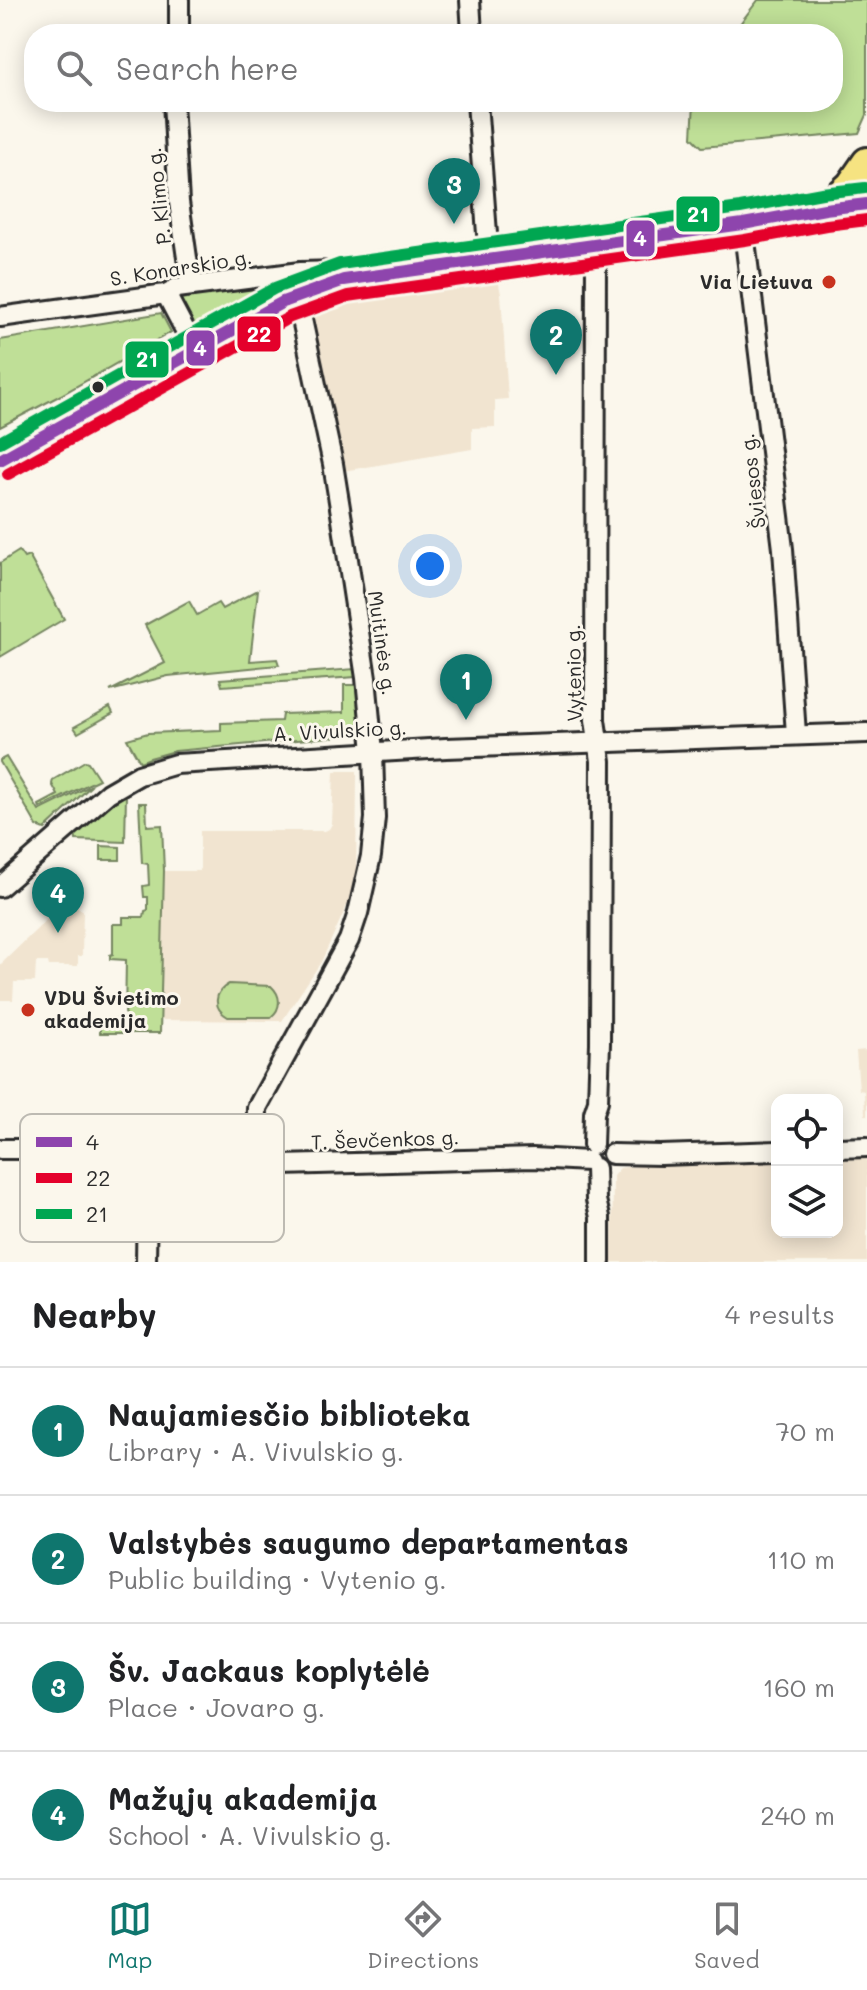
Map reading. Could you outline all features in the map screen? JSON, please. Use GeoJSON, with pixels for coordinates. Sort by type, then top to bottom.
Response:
{"type":"FeatureCollection","features":[{"type":"Feature","properties":{"kind":"main road"},"geometry":{"type":"LineString","coordinates":[[825,209],[851,185],[867,162]]}},
{"type":"Feature","properties":{"kind":"main road"},"geometry":{"type":"LineString","coordinates":[[0,460],[297,296],[344,280],[867,204]]}},
{"type":"Feature","properties":{"kind":"street"},"geometry":{"type":"LineString","coordinates":[[179,0],[179,24]]}},
{"type":"Feature","properties":{"kind":"street"},"geometry":{"type":"LineString","coordinates":[[470,0],[471,24]]}},
{"type":"Feature","properties":{"kind":"street","name":"P. Klimo g."},"geometry":{"type":"LineString","coordinates":[[174,112],[179,202],[191,286]]}},
{"type":"Feature","properties":{"kind":"street"},"geometry":{"type":"LineString","coordinates":[[478,112],[489,260]]}},
{"type":"Feature","properties":{"kind":"street","name":"Šviesos g."},"geometry":{"type":"LineString","coordinates":[[743,224],[783,549],[796,734]]}},
{"type":"Feature","properties":{"kind":"street","name":"Vytenio g."},"geometry":{"type":"LineString","coordinates":[[596,245],[595,720],[601,761],[601,1027],[598,1101],[594,1113],[600,1157],[596,1200],[600,1217],[600,1262]]}},
{"type":"Feature","properties":{"kind":"street","name":"S. Konarskio g."},"geometry":{"type":"LineString","coordinates":[[0,317],[166,294],[177,288],[300,272],[338,271],[369,277]]}},
{"type":"Feature","properties":{"kind":"street"},"geometry":{"type":"LineString","coordinates":[[166,294],[196,351]]}},
{"type":"Feature","properties":{"kind":"street","name":"Muitinės g."},"geometry":{"type":"LineString","coordinates":[[257,1114],[257,1108],[349,940],[371,856],[375,818],[366,678],[340,509],[297,296]]}},
{"type":"Feature","properties":{"kind":"street","name":"A. Vivulskio g."},"geometry":{"type":"LineString","coordinates":[[0,887],[108,793],[158,768],[199,761],[373,752],[867,733]]}},
{"type":"Feature","properties":{"kind":"street"},"geometry":{"type":"LineString","coordinates":[[843,1148],[867,1147]]}},
{"type":"Feature","properties":{"kind":"street","name":"T. Ševčenkos g."},"geometry":{"type":"LineString","coordinates":[[284,1165],[771,1151]]}},
{"type":"Feature","properties":{"kind":"street"},"geometry":{"type":"LineString","coordinates":[[146,1242],[146,1262]]}},
{"type":"Feature","properties":{"kind":"shaded area"},"geometry":{"type":"Polygon","coordinates":[[[497,274],[508,399],[495,400],[495,427],[472,428],[472,449],[337,472],[309,312],[333,304],[475,285],[480,277],[497,274]]]}},
{"type":"Feature","properties":{"kind":"shaded area"},"geometry":{"type":"Polygon","coordinates":[[[334,771],[357,771],[356,880],[321,962],[282,1021],[160,1020],[164,871],[200,871],[200,831],[329,829],[332,824],[334,771]]]}},
{"type":"Feature","properties":{"kind":"shaded area"},"geometry":{"type":"Polygon","coordinates":[[[70,897],[78,899],[78,909],[83,910],[82,956],[78,956],[78,966],[49,966],[48,962],[36,962],[35,982],[14,982],[13,1000],[0,1000],[0,965],[70,897]]]}},
{"type":"Feature","properties":{"kind":"shaded area"},"geometry":{"type":"Polygon","coordinates":[[[867,1050],[865,1115],[864,1091],[859,1090],[856,1051],[867,1050]]]}},
{"type":"Feature","properties":{"kind":"shaded area"},"geometry":{"type":"Polygon","coordinates":[[[867,1157],[867,1262],[612,1262],[613,1176],[620,1168],[771,1161],[771,1238],[843,1238],[843,1159],[867,1157]]]}},
{"type":"Feature","properties":{"kind":"green space"},"geometry":{"type":"Polygon","coordinates":[[[758,0],[867,0],[867,115],[859,133],[702,147],[692,137],[693,112],[843,112],[843,24],[740,24],[758,0]]]}},
{"type":"Feature","properties":{"kind":"green space"},"geometry":{"type":"Polygon","coordinates":[[[289,278],[193,330],[179,300],[180,296],[289,278]]]}},
{"type":"Feature","properties":{"kind":"green space"},"geometry":{"type":"Polygon","coordinates":[[[161,313],[171,332],[0,427],[0,340],[161,313]]]}},
{"type":"Feature","properties":{"kind":"green space"},"geometry":{"type":"Polygon","coordinates":[[[19,551],[24,558],[29,556],[64,619],[0,657],[0,563],[19,551]]]}},
{"type":"Feature","properties":{"kind":"green space"},"geometry":{"type":"Polygon","coordinates":[[[258,590],[250,661],[277,659],[279,665],[168,676],[110,691],[165,663],[145,625],[189,601],[197,615],[218,603],[222,609],[258,590]]]}},
{"type":"Feature","properties":{"kind":"green space"},"geometry":{"type":"Polygon","coordinates":[[[355,669],[356,677],[222,686],[220,679],[355,669]]]}},
{"type":"Feature","properties":{"kind":"green space"},"geometry":{"type":"Polygon","coordinates":[[[344,685],[356,685],[362,734],[175,751],[140,762],[127,739],[148,733],[221,730],[221,723],[281,721],[282,714],[344,712],[344,685]]]}},
{"type":"Feature","properties":{"kind":"green space"},"geometry":{"type":"Polygon","coordinates":[[[110,707],[113,713],[78,733],[74,727],[110,707]]]}},
{"type":"Feature","properties":{"kind":"green space"},"geometry":{"type":"Polygon","coordinates":[[[6,757],[39,811],[92,785],[45,829],[37,826],[0,762],[6,757]]]}},
{"type":"Feature","properties":{"kind":"green space"},"geometry":{"type":"Polygon","coordinates":[[[85,761],[99,779],[40,808],[39,805],[58,795],[53,780],[85,761]]]}},
{"type":"Feature","properties":{"kind":"green space"},"geometry":{"type":"Polygon","coordinates":[[[126,794],[125,842],[76,840],[75,831],[126,794]]]}},
{"type":"Feature","properties":{"kind":"green space"},"geometry":{"type":"Polygon","coordinates":[[[139,803],[146,803],[147,826],[162,825],[164,871],[160,1033],[100,1033],[100,1020],[125,1019],[126,960],[110,959],[113,954],[113,924],[123,924],[123,917],[144,917],[148,910],[148,897],[144,897],[143,886],[149,885],[148,864],[142,863],[139,803]]]}},
{"type":"Feature","properties":{"kind":"green space"},"geometry":{"type":"Polygon","coordinates":[[[101,846],[120,847],[120,860],[101,860],[101,846]]]}},
{"type":"Feature","properties":{"kind":"green space"},"geometry":{"type":"Polygon","coordinates":[[[229,984],[271,986],[278,997],[277,1010],[271,1017],[228,1017],[219,1009],[217,1000],[220,991],[229,984]]]}},
{"type":"Feature","properties":{"kind":"transit line","name":"21"},"geometry":{"type":"LineString","coordinates":[[0,442],[275,288],[340,264],[865,188]]}},
{"type":"Feature","properties":{"kind":"transit line","name":"4"},"geometry":{"type":"LineString","coordinates":[[0,460],[283,302],[344,280],[867,204]]}},
{"type":"Feature","properties":{"kind":"transit line","name":"22"},"geometry":{"type":"LineString","coordinates":[[8,474],[290,317],[348,296],[867,220]]}},
{"type":"Feature","properties":{"kind":"place","name":"Šv. Jackaus koplytėlė"},"geometry":{"type":"Point","coordinates":[454,224]}},
{"type":"Feature","properties":{"kind":"place","name":"Via Lietuva"},"geometry":{"type":"Point","coordinates":[829,282]}},
{"type":"Feature","properties":{"kind":"place","name":"Valstybės saugumo departamentas"},"geometry":{"type":"Point","coordinates":[556,375]}},
{"type":"Feature","properties":{"kind":"place","name":"Naujamiesčio biblioteka"},"geometry":{"type":"Point","coordinates":[466,720]}},
{"type":"Feature","properties":{"kind":"place","name":"Mažųjų akademija"},"geometry":{"type":"Point","coordinates":[58,933]}},
{"type":"Feature","properties":{"kind":"place","name":"VDU Švietimo akademija"},"geometry":{"type":"Point","coordinates":[28,1010]}}]}
